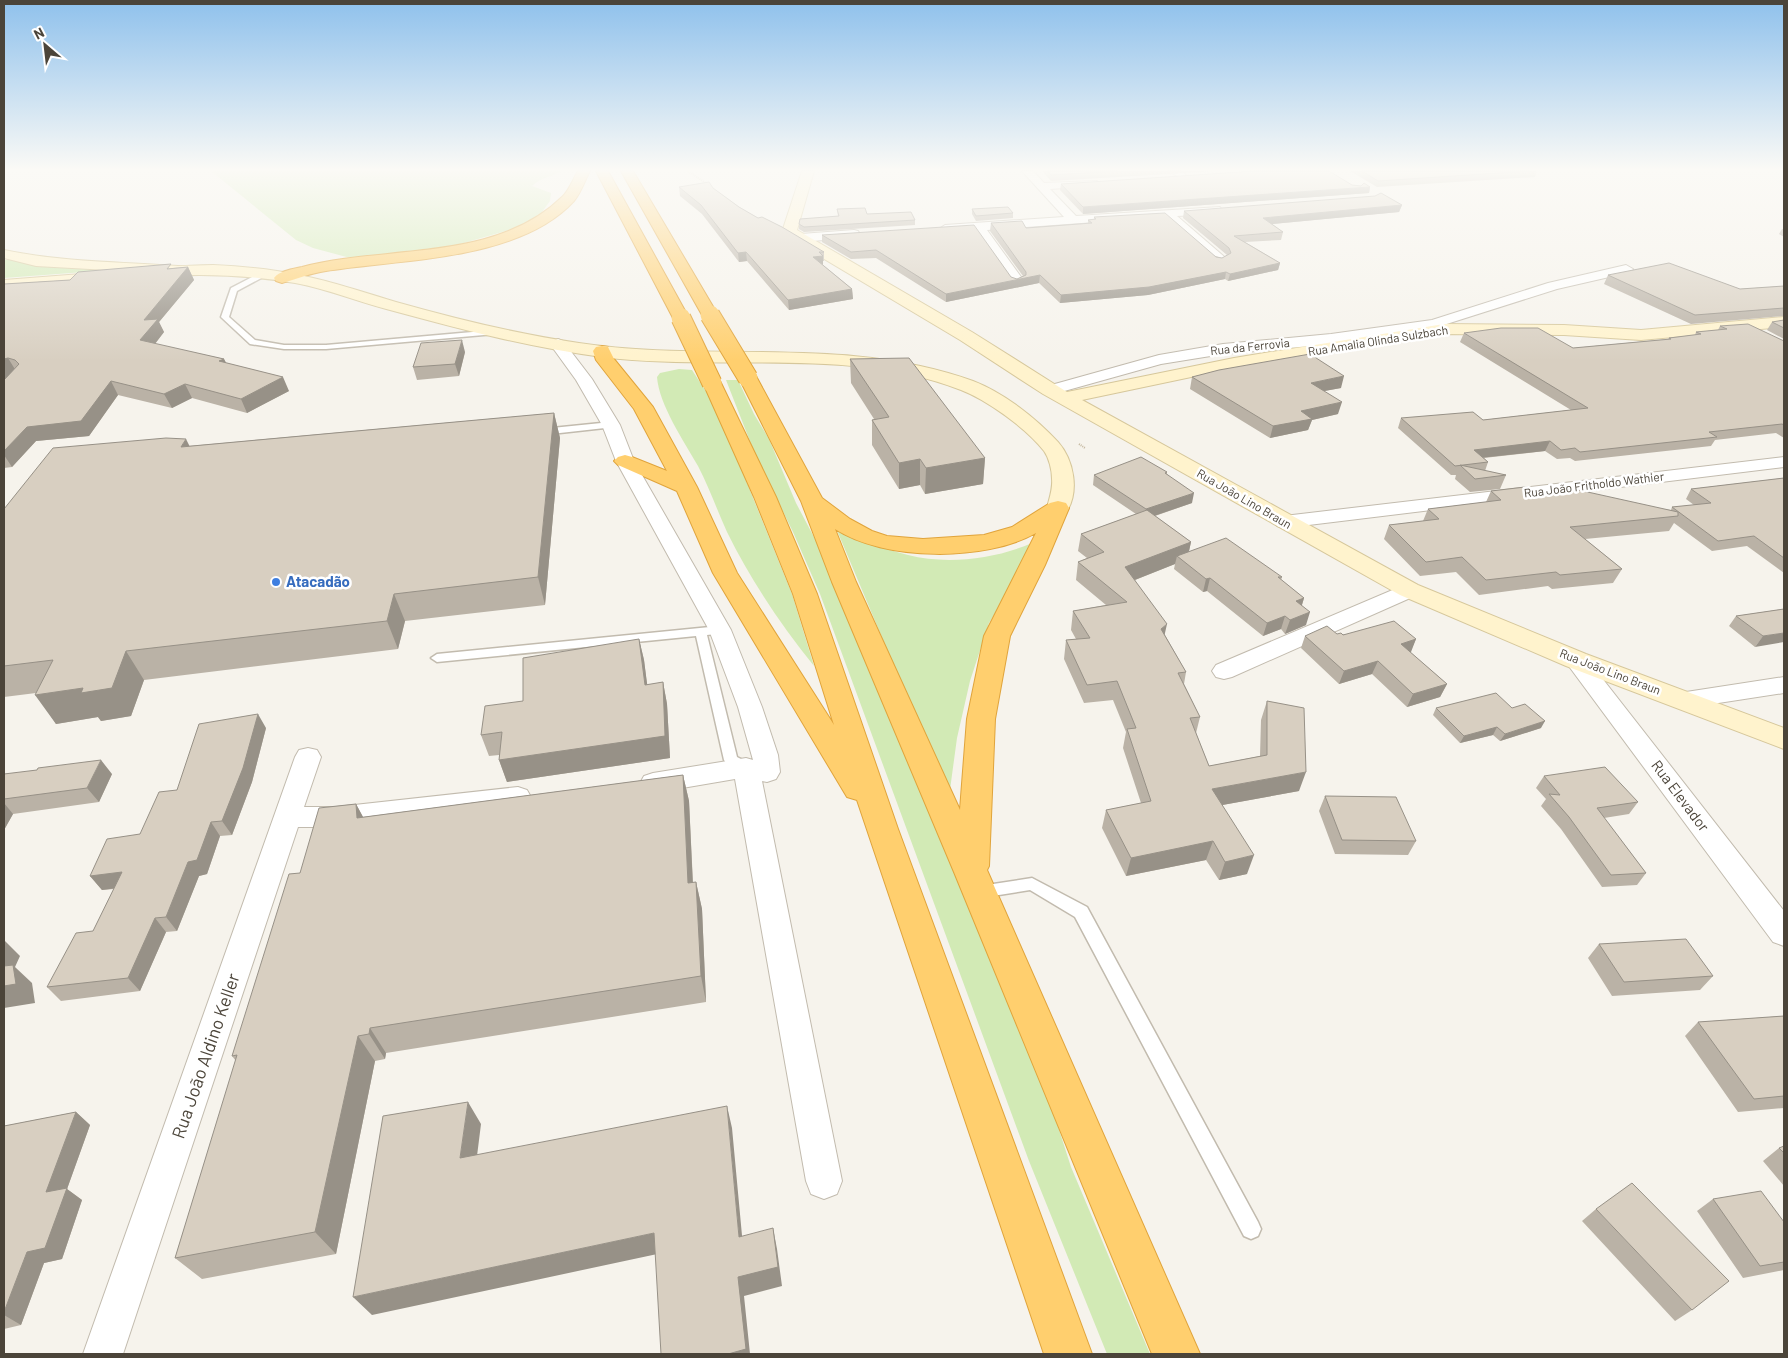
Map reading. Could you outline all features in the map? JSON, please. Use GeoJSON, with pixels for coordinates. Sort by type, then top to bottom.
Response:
{"type":"FeatureCollection","features":[{"type":"Feature","properties":{"kind":"highway"},"geometry":{"type":"LineString","coordinates":[[282,278],[300,271],[336,264],[441,253],[508,234]]}},
{"type":"Feature","properties":{"kind":"highway"},"geometry":{"type":"LineString","coordinates":[[636,234],[681,318],[712,383],[764,497],[805,594],[882,829],[1065,1350]]}},
{"type":"Feature","properties":{"kind":"highway"},"geometry":{"type":"LineString","coordinates":[[664,234],[748,378],[812,501],[844,582],[976,882],[1176,1354]]}},
{"type":"Feature","properties":{"kind":"highway"},"geometry":{"type":"LineString","coordinates":[[602,351],[604,360],[643,407],[686,487],[724,573],[882,829]]}},
{"type":"Feature","properties":{"kind":"highway"},"geometry":{"type":"LineString","coordinates":[[625,461],[686,487]]}},
{"type":"Feature","properties":{"kind":"highway"},"geometry":{"type":"LineString","coordinates":[[812,501],[846,528],[874,540],[898,544],[927,545],[952,545],[997,540],[1017,533],[1058,508]]}},
{"type":"Feature","properties":{"kind":"highway"},"geometry":{"type":"LineString","coordinates":[[976,882],[981,719],[997,636],[1034,565],[1058,508]]}},
{"type":"Feature","properties":{"kind":"highway"},"geometry":{"type":"LineString","coordinates":[[1152,1296],[1193,1354]]}},
{"type":"Feature","properties":{"kind":"street","name":"Rua João Lino Braun"},"geometry":{"type":"LineString","coordinates":[[792,234],[966,336],[1058,394],[1284,522],[1409,590],[1576,660],[1686,700],[1784,739]]}},
{"type":"Feature","properties":{"kind":"street"},"geometry":{"type":"LineString","coordinates":[[984,234],[1017,281]]}},
{"type":"Feature","properties":{"kind":"street"},"geometry":{"type":"LineString","coordinates":[[1191,234],[1221,260]]}},
{"type":"Feature","properties":{"kind":"street"},"geometry":{"type":"LineString","coordinates":[[4,254],[36,261],[262,274],[317,283],[392,306],[500,332],[602,351],[687,358],[852,362],[906,368],[968,386],[1006,408],[1055,451],[1064,481],[1058,508]]}},
{"type":"Feature","properties":{"kind":"street"},"geometry":{"type":"LineString","coordinates":[[1439,326],[1552,286],[1626,269]]}},
{"type":"Feature","properties":{"kind":"street"},"geometry":{"type":"LineString","coordinates":[[4,285],[182,270]]}},
{"type":"Feature","properties":{"kind":"street","name":"Rua Amalia Olinda Sulzbach"},"geometry":{"type":"LineString","coordinates":[[1058,394],[1439,326],[1564,330],[1641,335],[1784,322]]}},
{"type":"Feature","properties":{"kind":"street"},"geometry":{"type":"LineString","coordinates":[[1743,325],[1768,338]]}},
{"type":"Feature","properties":{"kind":"street"},"geometry":{"type":"LineString","coordinates":[[558,344],[584,379],[611,425],[625,461],[750,707],[748,761],[824,1181]]}},
{"type":"Feature","properties":{"kind":"street","name":"Rua João Fritholdo Wathier"},"geometry":{"type":"LineString","coordinates":[[1284,522],[1784,462]]}},
{"type":"Feature","properties":{"kind":"street"},"geometry":{"type":"LineString","coordinates":[[1224,671],[1409,590]]}},
{"type":"Feature","properties":{"kind":"street","name":"Rua Elevador"},"geometry":{"type":"LineString","coordinates":[[1576,660],[1784,933]]}},
{"type":"Feature","properties":{"kind":"street"},"geometry":{"type":"LineString","coordinates":[[1686,700],[1784,685]]}},
{"type":"Feature","properties":{"kind":"street","name":"Rua João Aldino Keller"},"geometry":{"type":"LineString","coordinates":[[103,1354],[308,757]]}},
{"type":"Feature","properties":{"kind":"street"},"geometry":{"type":"LineString","coordinates":[[629,786],[678,780],[748,761]]}},
{"type":"Feature","properties":{"kind":"street"},"geometry":{"type":"LineString","coordinates":[[288,817],[336,817],[541,795]]}},
{"type":"Feature","properties":{"kind":"lane"},"geometry":{"type":"LineString","coordinates":[[262,274],[234,290],[225,317],[254,342],[284,347],[326,347],[500,332]]}},
{"type":"Feature","properties":{"kind":"lane"},"geometry":{"type":"LineString","coordinates":[[534,433],[611,425]]}},
{"type":"Feature","properties":{"kind":"lane"},"geometry":{"type":"LineString","coordinates":[[437,658],[711,631],[748,761]]}},
{"type":"Feature","properties":{"kind":"lane"},"geometry":{"type":"LineString","coordinates":[[976,882],[1032,884],[1081,912],[1251,1229]]}},
{"type":"Feature","properties":{"kind":"green space"},"geometry":{"type":"Polygon","coordinates":[[[289,234],[494,234],[450,247],[354,259],[313,248],[289,234]]]}},
{"type":"Feature","properties":{"kind":"green space"},"geometry":{"type":"Polygon","coordinates":[[[4,260],[101,269],[98,271],[4,278],[4,260]]]}},
{"type":"Feature","properties":{"kind":"green space"},"geometry":{"type":"Polygon","coordinates":[[[679,369],[692,370],[709,396],[732,446],[792,594],[814,666],[778,618],[746,567],[727,532],[698,466],[667,411],[657,377],[660,373],[679,369]]]}},
{"type":"Feature","properties":{"kind":"green space"},"geometry":{"type":"Polygon","coordinates":[[[726,380],[738,380],[754,414],[769,439],[796,503],[825,558],[1027,1030],[1071,1167],[1150,1354],[1107,1354],[1029,1161],[820,594],[793,532],[755,454],[726,380]]]}},
{"type":"Feature","properties":{"kind":"green space"},"geometry":{"type":"Polygon","coordinates":[[[836,528],[899,553],[939,560],[971,559],[1018,549],[1032,543],[1017,577],[989,623],[970,681],[957,738],[949,797],[836,528]]]}},
{"type":"Feature","properties":{"kind":"building"},"geometry":{"type":"Polygon","coordinates":[[[724,234],[794,234],[824,252],[819,252],[823,256],[813,257],[852,289],[788,300],[746,252],[738,253],[724,234]]]}},
{"type":"Feature","properties":{"kind":"building"},"geometry":{"type":"Polygon","coordinates":[[[981,234],[1011,277],[1017,279],[1026,275],[1026,272],[999,234],[1190,234],[1216,257],[1222,258],[1231,253],[1229,248],[1212,234],[1254,234],[1234,236],[1280,263],[1230,274],[1226,272],[1149,287],[1061,295],[1040,275],[946,294],[876,250],[851,252],[822,235],[981,234]]]}},
{"type":"Feature","properties":{"kind":"building"},"geometry":{"type":"Polygon","coordinates":[[[1669,263],[1740,289],[1784,286],[1784,308],[1695,315],[1608,275],[1669,263]]]}},
{"type":"Feature","properties":{"kind":"building"},"geometry":{"type":"Polygon","coordinates":[[[171,264],[167,269],[188,267],[144,320],[158,319],[140,340],[224,359],[219,361],[283,377],[241,399],[185,384],[164,394],[111,381],[81,421],[27,427],[4,451],[4,380],[19,364],[15,360],[4,359],[4,284],[70,280],[78,272],[171,264]]]}},
{"type":"Feature","properties":{"kind":"building"},"geometry":{"type":"Polygon","coordinates":[[[1784,320],[1784,328],[1772,322],[1784,320]]]}},
{"type":"Feature","properties":{"kind":"building"},"geometry":{"type":"Polygon","coordinates":[[[1748,324],[1784,341],[1784,425],[1709,432],[1717,437],[1580,452],[1575,448],[1561,450],[1550,441],[1474,450],[1488,462],[1455,466],[1401,418],[1473,412],[1483,420],[1588,408],[1464,333],[1501,328],[1538,328],[1573,348],[1671,339],[1669,338],[1701,334],[1696,332],[1727,329],[1720,326],[1748,324]]]}},
{"type":"Feature","properties":{"kind":"building"},"geometry":{"type":"Polygon","coordinates":[[[462,340],[455,364],[413,367],[421,343],[462,340]]]}},
{"type":"Feature","properties":{"kind":"building"},"geometry":{"type":"Polygon","coordinates":[[[1310,354],[1344,376],[1311,383],[1342,402],[1301,411],[1312,419],[1273,426],[1192,377],[1219,370],[1310,354]]]}},
{"type":"Feature","properties":{"kind":"building"},"geometry":{"type":"Polygon","coordinates":[[[909,358],[985,458],[926,468],[920,459],[899,463],[872,420],[889,417],[850,359],[909,358]]]}},
{"type":"Feature","properties":{"kind":"building","name":"Atacadão"},"geometry":{"type":"Polygon","coordinates":[[[554,413],[538,577],[394,594],[387,621],[126,651],[112,688],[81,693],[83,688],[35,695],[53,660],[4,666],[4,509],[53,448],[166,438],[186,439],[181,447],[554,413]]]}},
{"type":"Feature","properties":{"kind":"building"},"geometry":{"type":"Polygon","coordinates":[[[1141,457],[1167,472],[1165,473],[1194,493],[1146,509],[1094,475],[1141,457]]]}},
{"type":"Feature","properties":{"kind":"building"},"geometry":{"type":"Polygon","coordinates":[[[1460,465],[1506,475],[1475,479],[1460,465]]]}},
{"type":"Feature","properties":{"kind":"building"},"geometry":{"type":"Polygon","coordinates":[[[1784,478],[1784,558],[1754,536],[1718,541],[1672,507],[1711,503],[1691,489],[1784,478]]]}},
{"type":"Feature","properties":{"kind":"building"},"geometry":{"type":"Polygon","coordinates":[[[1525,487],[1532,493],[1574,489],[1678,512],[1678,516],[1570,527],[1622,569],[1560,575],[1556,572],[1486,580],[1462,557],[1426,562],[1389,525],[1439,519],[1428,509],[1501,500],[1491,491],[1525,487]]]}},
{"type":"Feature","properties":{"kind":"building"},"geometry":{"type":"Polygon","coordinates":[[[1147,510],[1191,542],[1125,567],[1167,624],[1161,629],[1186,672],[1178,673],[1200,717],[1190,718],[1209,766],[1267,755],[1267,701],[1304,708],[1306,772],[1212,789],[1254,855],[1225,862],[1213,841],[1131,858],[1106,810],[1151,801],[1127,729],[1136,728],[1117,681],[1087,685],[1066,640],[1090,638],[1073,611],[1127,602],[1078,562],[1104,552],[1081,534],[1147,510]]]}},
{"type":"Feature","properties":{"kind":"building"},"geometry":{"type":"Polygon","coordinates":[[[1226,538],[1282,577],[1278,577],[1304,598],[1296,601],[1310,612],[1290,620],[1285,616],[1267,623],[1210,578],[1206,579],[1177,556],[1226,538]]]}},
{"type":"Feature","properties":{"kind":"building"},"geometry":{"type":"Polygon","coordinates":[[[1784,609],[1784,633],[1763,636],[1736,616],[1784,609]]]}},
{"type":"Feature","properties":{"kind":"building"},"geometry":{"type":"Polygon","coordinates":[[[1394,621],[1416,639],[1401,644],[1447,684],[1413,694],[1378,661],[1344,671],[1305,636],[1327,626],[1337,634],[1341,633],[1343,635],[1394,621]]]}},
{"type":"Feature","properties":{"kind":"building"},"geometry":{"type":"Polygon","coordinates":[[[639,639],[645,685],[663,682],[665,736],[499,760],[502,732],[481,735],[485,706],[523,701],[523,658],[639,639]]]}},
{"type":"Feature","properties":{"kind":"building"},"geometry":{"type":"Polygon","coordinates":[[[1496,693],[1512,708],[1525,704],[1545,721],[1505,734],[1497,727],[1464,736],[1436,708],[1496,693]]]}},
{"type":"Feature","properties":{"kind":"building"},"geometry":{"type":"Polygon","coordinates":[[[258,714],[243,768],[222,821],[211,822],[197,860],[188,862],[166,917],[155,918],[128,978],[47,987],[76,933],[93,931],[122,872],[90,876],[107,839],[140,834],[159,792],[177,790],[199,724],[258,714]]]}},
{"type":"Feature","properties":{"kind":"building"},"geometry":{"type":"Polygon","coordinates":[[[101,760],[87,788],[4,799],[4,774],[101,760]]]}},
{"type":"Feature","properties":{"kind":"building"},"geometry":{"type":"Polygon","coordinates":[[[1605,767],[1638,802],[1597,808],[1646,873],[1611,875],[1569,817],[1549,794],[1560,795],[1544,776],[1605,767]]]}},
{"type":"Feature","properties":{"kind":"building"},"geometry":{"type":"Polygon","coordinates":[[[683,775],[688,883],[696,882],[701,976],[370,1028],[369,1034],[358,1036],[315,1232],[175,1258],[237,1055],[232,1056],[289,874],[300,873],[319,808],[356,804],[357,818],[683,775]]]}},
{"type":"Feature","properties":{"kind":"building"},"geometry":{"type":"Polygon","coordinates":[[[1325,796],[1396,797],[1416,841],[1342,840],[1325,796]]]}},
{"type":"Feature","properties":{"kind":"building"},"geometry":{"type":"Polygon","coordinates":[[[1686,939],[1713,976],[1624,982],[1599,944],[1686,939]]]}},
{"type":"Feature","properties":{"kind":"building"},"geometry":{"type":"Polygon","coordinates":[[[13,965],[16,984],[4,986],[4,966],[13,965]]]}},
{"type":"Feature","properties":{"kind":"building"},"geometry":{"type":"Polygon","coordinates":[[[1784,1016],[1784,1096],[1754,1099],[1698,1022],[1784,1016]]]}},
{"type":"Feature","properties":{"kind":"building"},"geometry":{"type":"Polygon","coordinates":[[[468,1102],[460,1158],[727,1106],[739,1237],[773,1228],[778,1267],[738,1277],[746,1349],[728,1354],[661,1354],[654,1233],[353,1297],[383,1116],[468,1102]]]}},
{"type":"Feature","properties":{"kind":"building"},"geometry":{"type":"Polygon","coordinates":[[[76,1112],[46,1192],[67,1188],[45,1248],[27,1252],[4,1312],[4,1126],[76,1112]]]}},
{"type":"Feature","properties":{"kind":"building"},"geometry":{"type":"Polygon","coordinates":[[[1784,1146],[1784,1153],[1779,1148],[1784,1146]]]}},
{"type":"Feature","properties":{"kind":"building"},"geometry":{"type":"Polygon","coordinates":[[[1632,1183],[1729,1281],[1692,1310],[1596,1209],[1632,1183]]]}},
{"type":"Feature","properties":{"kind":"building"},"geometry":{"type":"Polygon","coordinates":[[[1761,1191],[1784,1222],[1784,1262],[1760,1266],[1713,1199],[1761,1191]]]}},
{"type":"Feature","properties":{"kind":"place","name":"Atacadão"},"geometry":{"type":"Point","coordinates":[276,582]}}]}
